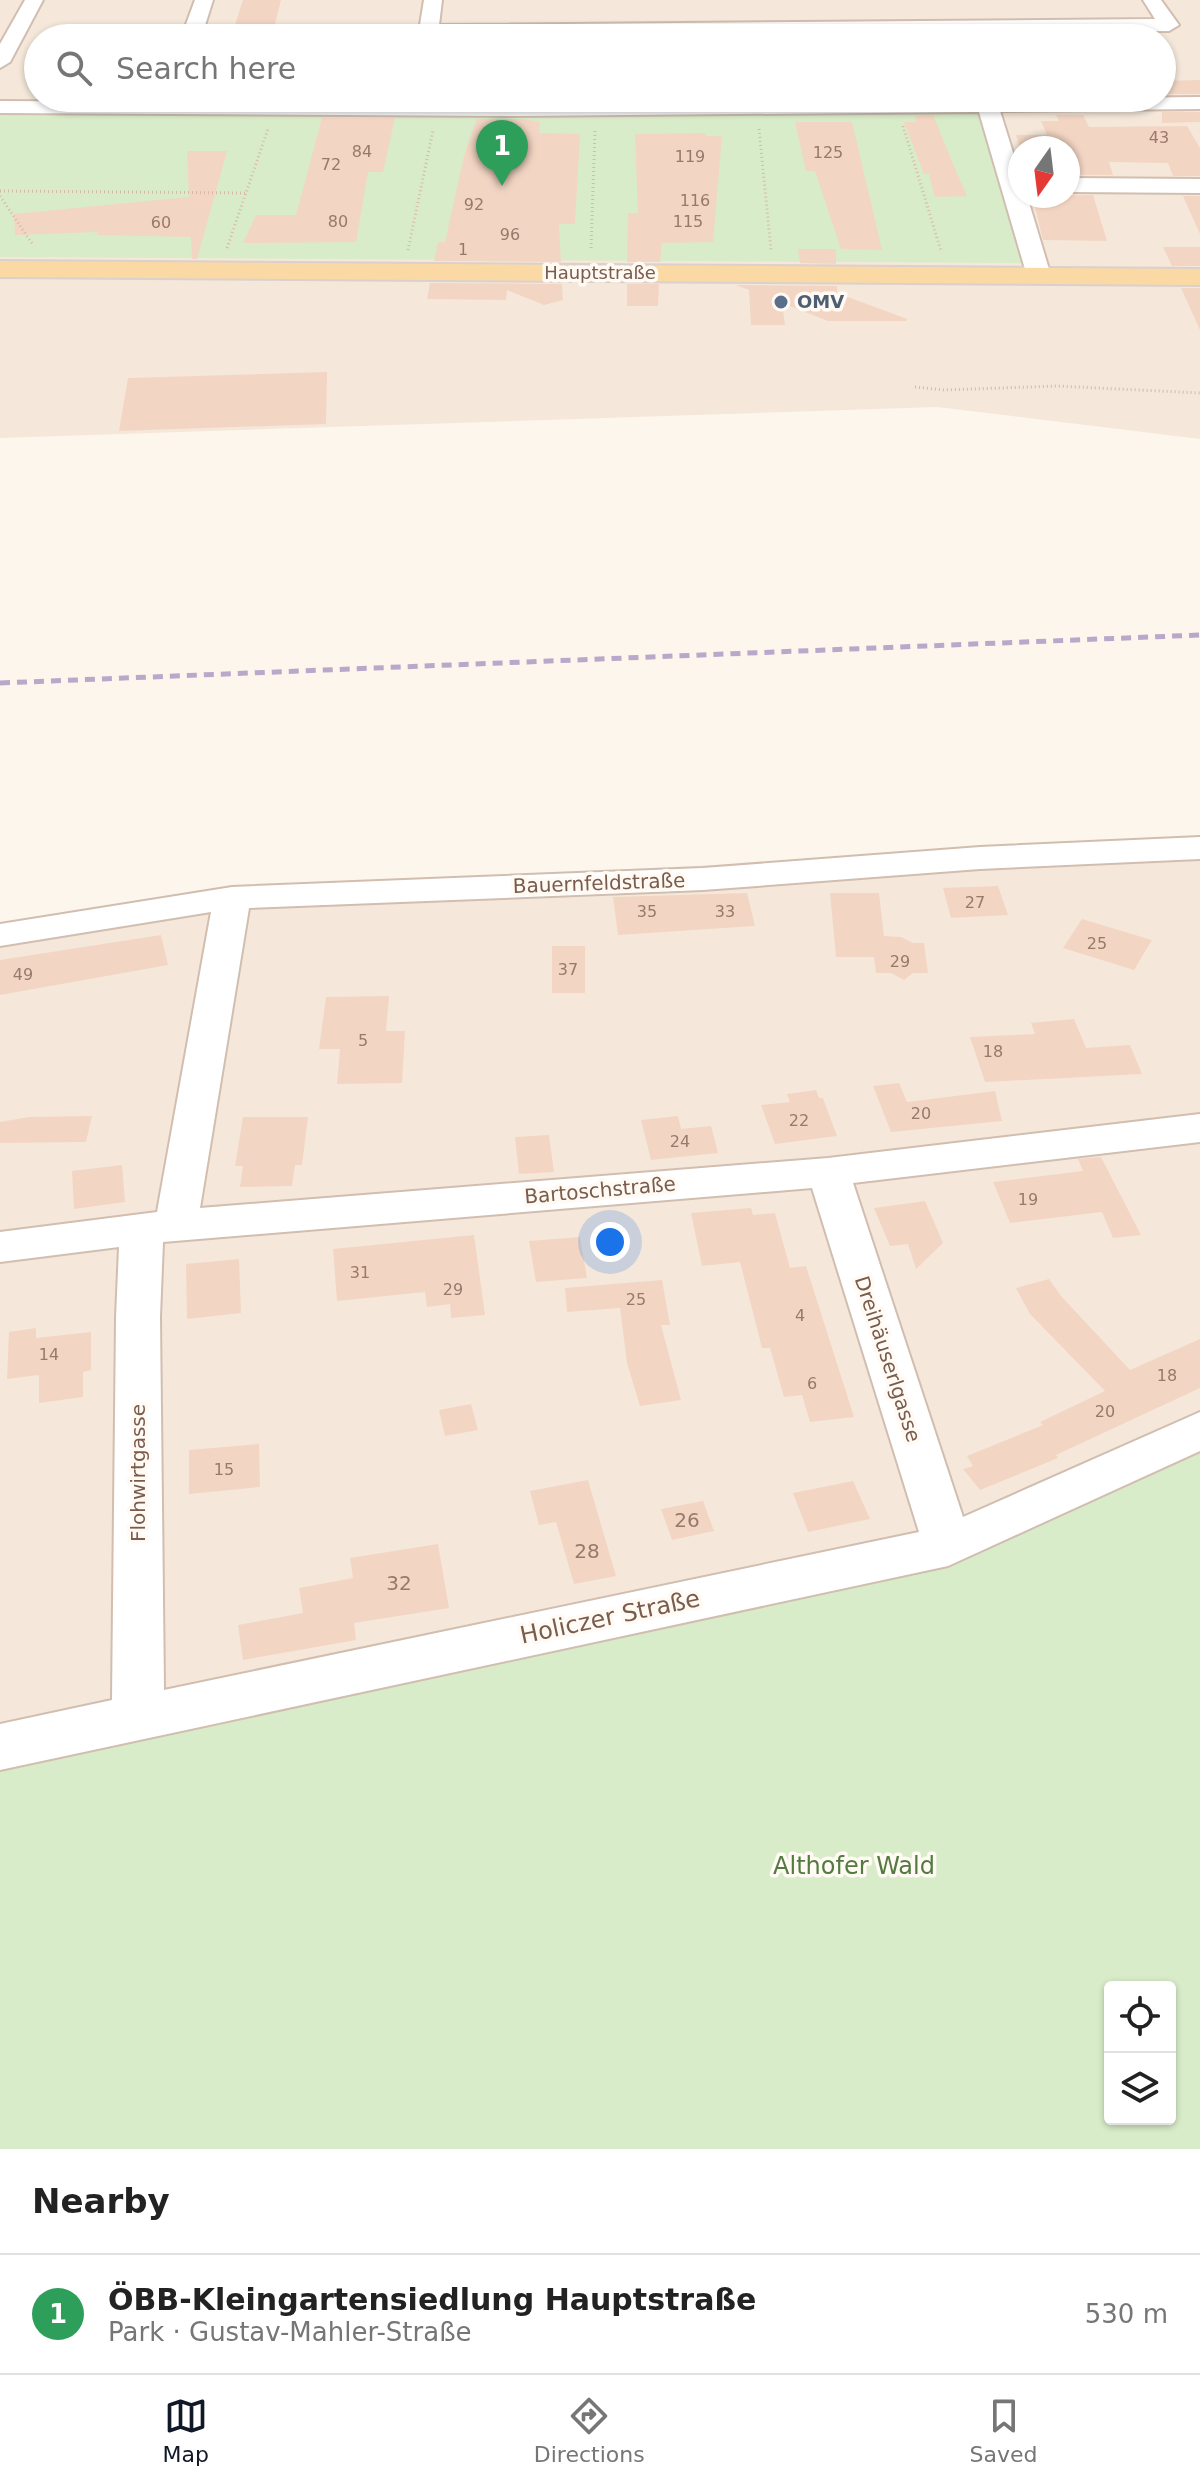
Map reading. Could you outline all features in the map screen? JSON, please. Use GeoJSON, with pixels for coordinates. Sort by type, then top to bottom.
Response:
{"type":"FeatureCollection","features":[{"type":"Feature","properties":{"kind":"main road","name":"Hauptstraße"},"geometry":{"type":"LineString","coordinates":[[0,269],[1200,277]]}},
{"type":"Feature","properties":{"kind":"street"},"geometry":{"type":"LineString","coordinates":[[0,62],[34,0]]}},
{"type":"Feature","properties":{"kind":"street"},"geometry":{"type":"LineString","coordinates":[[196,24],[204,0]]}},
{"type":"Feature","properties":{"kind":"street"},"geometry":{"type":"LineString","coordinates":[[430,24],[433,0]]}},
{"type":"Feature","properties":{"kind":"street"},"geometry":{"type":"LineString","coordinates":[[1152,0],[1168,24]]}},
{"type":"Feature","properties":{"kind":"street"},"geometry":{"type":"LineString","coordinates":[[889,24],[1008,19],[1142,24]]}},
{"type":"Feature","properties":{"kind":"street"},"geometry":{"type":"LineString","coordinates":[[599,24],[744,24]]}},
{"type":"Feature","properties":{"kind":"street"},"geometry":{"type":"LineString","coordinates":[[1176,103],[1200,103]]}},
{"type":"Feature","properties":{"kind":"street"},"geometry":{"type":"LineString","coordinates":[[0,107],[24,106]]}},
{"type":"Feature","properties":{"kind":"street"},"geometry":{"type":"LineString","coordinates":[[991,112],[1008,160]]}},
{"type":"Feature","properties":{"kind":"street"},"geometry":{"type":"LineString","coordinates":[[1080,185],[1200,186]]}},
{"type":"Feature","properties":{"kind":"street"},"geometry":{"type":"LineString","coordinates":[[1023,208],[1039,276]]}},
{"type":"Feature","properties":{"kind":"street","name":"Bauernfeldstraße"},"geometry":{"type":"LineString","coordinates":[[0,935],[232,898],[703,879],[980,858],[1200,848]]}},
{"type":"Feature","properties":{"kind":"street","name":"Flohwirtgasse"},"geometry":{"type":"LineString","coordinates":[[138,1718],[138,1317],[232,898]]}},
{"type":"Feature","properties":{"kind":"street","name":"Bartoschstraße"},"geometry":{"type":"LineString","coordinates":[[0,1247],[159,1226],[828,1172],[1200,1128]]}},
{"type":"Feature","properties":{"kind":"street","name":"Dreihäuserlgasse"},"geometry":{"type":"LineString","coordinates":[[828,1172],[948,1546]]}},
{"type":"Feature","properties":{"kind":"street","name":"Holiczer Straße"},"geometry":{"type":"LineString","coordinates":[[0,1747],[948,1546],[1200,1430]]}},
{"type":"Feature","properties":{"kind":"path"},"geometry":{"type":"LineString","coordinates":[[218,271],[274,112]]}},
{"type":"Feature","properties":{"kind":"path"},"geometry":{"type":"LineString","coordinates":[[404,272],[437,112]]}},
{"type":"Feature","properties":{"kind":"path"},"geometry":{"type":"LineString","coordinates":[[590,273],[596,112]]}},
{"type":"Feature","properties":{"kind":"path"},"geometry":{"type":"LineString","coordinates":[[756,112],[774,274]]}},
{"type":"Feature","properties":{"kind":"path"},"geometry":{"type":"LineString","coordinates":[[899,112],[949,275]]}},
{"type":"Feature","properties":{"kind":"path"},"geometry":{"type":"LineString","coordinates":[[0,194],[246,193]]}},
{"type":"Feature","properties":{"kind":"path"},"geometry":{"type":"LineString","coordinates":[[0,194],[50,270]]}},
{"type":"Feature","properties":{"kind":"path"},"geometry":{"type":"LineString","coordinates":[[915,387],[944,390],[1057,386],[1200,393]]}},
{"type":"Feature","properties":{"kind":"shaded area"},"geometry":{"type":"Polygon","coordinates":[[[0,0],[1200,0],[1200,439],[937,407],[0,438],[0,0]]]}},
{"type":"Feature","properties":{"kind":"shaded area"},"geometry":{"type":"Polygon","coordinates":[[[1200,841],[1200,1445],[956,1556],[0,1759],[0,924],[224,889],[1200,841]]]}},
{"type":"Feature","properties":{"kind":"green space"},"geometry":{"type":"Polygon","coordinates":[[[0,110],[982,112],[1025,263],[0,257],[0,110]]]}},
{"type":"Feature","properties":{"kind":"green space","name":"Althofer Wald"},"geometry":{"type":"Polygon","coordinates":[[[1200,1445],[1200,2149],[0,2149],[0,1769],[956,1556],[1200,1445]]]}},
{"type":"Feature","properties":{"kind":"building"},"geometry":{"type":"Polygon","coordinates":[[[243,0],[281,0],[275,24],[235,24],[243,0]]]}},
{"type":"Feature","properties":{"kind":"building"},"geometry":{"type":"Polygon","coordinates":[[[1200,80],[1200,94],[1176,94],[1176,81],[1200,80]]]}},
{"type":"Feature","properties":{"kind":"building"},"geometry":{"type":"Polygon","coordinates":[[[1162,112],[1200,112],[1200,122],[1162,123],[1162,112]]]}},
{"type":"Feature","properties":{"kind":"building"},"geometry":{"type":"Polygon","coordinates":[[[933,115],[967,196],[935,197],[929,174],[924,174],[904,122],[916,122],[915,116],[933,115]]]}},
{"type":"Feature","properties":{"kind":"building"},"geometry":{"type":"Polygon","coordinates":[[[1056,115],[1083,115],[1089,127],[1187,126],[1200,148],[1200,176],[1173,176],[1168,163],[1109,162],[1113,175],[1080,175],[1080,136],[1016,136],[1047,135],[1041,121],[1059,121],[1056,115]]]}},
{"type":"Feature","properties":{"kind":"building"},"geometry":{"type":"Polygon","coordinates":[[[322,118],[395,118],[383,172],[368,172],[356,242],[243,243],[256,215],[296,215],[322,118]]]}},
{"type":"Feature","properties":{"kind":"building"},"geometry":{"type":"Polygon","coordinates":[[[477,119],[524,119],[540,122],[539,133],[580,134],[575,224],[559,224],[561,262],[434,261],[438,242],[445,242],[464,156],[477,119]]]}},
{"type":"Feature","properties":{"kind":"building"},"geometry":{"type":"Polygon","coordinates":[[[795,122],[852,122],[882,250],[841,249],[815,171],[806,171],[795,122]]]}},
{"type":"Feature","properties":{"kind":"building"},"geometry":{"type":"Polygon","coordinates":[[[706,133],[706,136],[722,136],[713,242],[662,243],[660,262],[627,262],[628,213],[638,213],[635,134],[706,133]]]}},
{"type":"Feature","properties":{"kind":"building"},"geometry":{"type":"Polygon","coordinates":[[[187,151],[227,151],[197,259],[192,259],[191,237],[97,235],[98,232],[15,235],[14,214],[189,197],[187,151]]]}},
{"type":"Feature","properties":{"kind":"building"},"geometry":{"type":"Polygon","coordinates":[[[1080,195],[1093,195],[1107,241],[1043,240],[1035,208],[1080,208],[1080,195]]]}},
{"type":"Feature","properties":{"kind":"building"},"geometry":{"type":"Polygon","coordinates":[[[1183,196],[1200,196],[1200,234],[1183,196]]]}},
{"type":"Feature","properties":{"kind":"building"},"geometry":{"type":"Polygon","coordinates":[[[1163,247],[1200,247],[1200,266],[1172,266],[1163,247]]]}},
{"type":"Feature","properties":{"kind":"building"},"geometry":{"type":"Polygon","coordinates":[[[798,249],[836,249],[836,264],[800,263],[798,249]]]}},
{"type":"Feature","properties":{"kind":"building"},"geometry":{"type":"Polygon","coordinates":[[[430,283],[562,284],[563,300],[544,305],[507,290],[506,300],[427,299],[430,283]]]}},
{"type":"Feature","properties":{"kind":"building"},"geometry":{"type":"Polygon","coordinates":[[[627,284],[659,284],[658,306],[627,306],[627,284]]]}},
{"type":"Feature","properties":{"kind":"building"},"geometry":{"type":"Polygon","coordinates":[[[736,285],[837,286],[837,293],[907,319],[828,321],[782,303],[785,325],[751,325],[749,290],[736,285]]]}},
{"type":"Feature","properties":{"kind":"building"},"geometry":{"type":"Polygon","coordinates":[[[1181,288],[1200,288],[1200,330],[1181,288]]]}},
{"type":"Feature","properties":{"kind":"building"},"geometry":{"type":"Polygon","coordinates":[[[327,372],[326,424],[119,431],[128,378],[327,372]]]}},
{"type":"Feature","properties":{"kind":"building"},"geometry":{"type":"Polygon","coordinates":[[[998,886],[1008,915],[951,918],[943,888],[998,886]]]}},
{"type":"Feature","properties":{"kind":"building"},"geometry":{"type":"Polygon","coordinates":[[[747,893],[755,926],[618,935],[613,897],[747,893]]]}},
{"type":"Feature","properties":{"kind":"building"},"geometry":{"type":"Polygon","coordinates":[[[830,893],[879,893],[884,936],[924,943],[928,973],[913,973],[904,980],[891,973],[876,973],[874,957],[836,957],[830,893]]]}},
{"type":"Feature","properties":{"kind":"building"},"geometry":{"type":"Polygon","coordinates":[[[1082,919],[1152,940],[1134,970],[1063,948],[1082,919]]]}},
{"type":"Feature","properties":{"kind":"building"},"geometry":{"type":"Polygon","coordinates":[[[161,935],[168,965],[0,995],[0,960],[161,935]]]}},
{"type":"Feature","properties":{"kind":"building"},"geometry":{"type":"Polygon","coordinates":[[[552,946],[585,946],[585,993],[552,993],[552,946]]]}},
{"type":"Feature","properties":{"kind":"building"},"geometry":{"type":"Polygon","coordinates":[[[389,996],[386,1031],[405,1031],[402,1083],[337,1084],[340,1049],[319,1049],[326,997],[389,996]]]}},
{"type":"Feature","properties":{"kind":"building"},"geometry":{"type":"Polygon","coordinates":[[[1074,1019],[1086,1048],[1130,1045],[1142,1074],[985,1082],[970,1037],[1035,1034],[1031,1023],[1074,1019]]]}},
{"type":"Feature","properties":{"kind":"building"},"geometry":{"type":"Polygon","coordinates":[[[899,1083],[907,1102],[995,1091],[1002,1121],[891,1132],[873,1086],[899,1083]]]}},
{"type":"Feature","properties":{"kind":"building"},"geometry":{"type":"Polygon","coordinates":[[[816,1090],[819,1098],[823,1098],[837,1136],[775,1144],[761,1105],[790,1102],[787,1094],[816,1090]]]}},
{"type":"Feature","properties":{"kind":"building"},"geometry":{"type":"Polygon","coordinates":[[[92,1116],[86,1142],[0,1143],[0,1122],[29,1117],[92,1116]]]}},
{"type":"Feature","properties":{"kind":"building"},"geometry":{"type":"Polygon","coordinates":[[[678,1116],[681,1129],[711,1126],[718,1153],[651,1160],[641,1120],[678,1116]]]}},
{"type":"Feature","properties":{"kind":"building"},"geometry":{"type":"Polygon","coordinates":[[[243,1117],[308,1117],[302,1165],[295,1165],[292,1186],[240,1187],[243,1166],[235,1166],[243,1117]]]}},
{"type":"Feature","properties":{"kind":"building"},"geometry":{"type":"Polygon","coordinates":[[[549,1135],[554,1172],[519,1174],[515,1137],[549,1135]]]}},
{"type":"Feature","properties":{"kind":"building"},"geometry":{"type":"Polygon","coordinates":[[[1101,1157],[1141,1235],[1113,1238],[1102,1212],[1010,1223],[993,1182],[1083,1171],[1078,1159],[1101,1157]]]}},
{"type":"Feature","properties":{"kind":"building"},"geometry":{"type":"Polygon","coordinates":[[[122,1165],[125,1202],[74,1209],[72,1171],[122,1165]]]}},
{"type":"Feature","properties":{"kind":"building"},"geometry":{"type":"Polygon","coordinates":[[[925,1201],[943,1243],[916,1269],[908,1244],[890,1246],[874,1208],[925,1201]]]}},
{"type":"Feature","properties":{"kind":"building"},"geometry":{"type":"Polygon","coordinates":[[[751,1208],[753,1215],[775,1213],[790,1268],[806,1266],[854,1417],[810,1422],[802,1395],[784,1397],[770,1348],[762,1348],[740,1262],[702,1266],[691,1213],[751,1208]]]}},
{"type":"Feature","properties":{"kind":"building"},"geometry":{"type":"Polygon","coordinates":[[[474,1235],[485,1315],[451,1318],[450,1304],[427,1307],[425,1292],[337,1301],[333,1249],[474,1235]]]}},
{"type":"Feature","properties":{"kind":"building"},"geometry":{"type":"Polygon","coordinates":[[[580,1237],[587,1278],[536,1282],[529,1241],[580,1237]]]}},
{"type":"Feature","properties":{"kind":"building"},"geometry":{"type":"Polygon","coordinates":[[[239,1259],[241,1313],[187,1319],[186,1264],[239,1259]]]}},
{"type":"Feature","properties":{"kind":"building"},"geometry":{"type":"Polygon","coordinates":[[[1049,1279],[1130,1370],[1200,1339],[1200,1388],[1056,1455],[1058,1458],[980,1490],[963,1469],[973,1466],[967,1456],[1043,1425],[1040,1422],[1105,1391],[1030,1314],[1016,1288],[1049,1279]]]}},
{"type":"Feature","properties":{"kind":"building"},"geometry":{"type":"Polygon","coordinates":[[[662,1280],[670,1325],[661,1325],[681,1400],[640,1406],[627,1363],[620,1308],[567,1312],[565,1288],[662,1280]]]}},
{"type":"Feature","properties":{"kind":"building"},"geometry":{"type":"Polygon","coordinates":[[[36,1328],[36,1338],[91,1332],[91,1370],[83,1372],[83,1397],[39,1403],[39,1375],[7,1379],[9,1332],[36,1328]]]}},
{"type":"Feature","properties":{"kind":"building"},"geometry":{"type":"Polygon","coordinates":[[[471,1404],[478,1430],[445,1436],[439,1410],[471,1404]]]}},
{"type":"Feature","properties":{"kind":"building"},"geometry":{"type":"Polygon","coordinates":[[[259,1444],[260,1487],[189,1494],[189,1450],[259,1444]]]}},
{"type":"Feature","properties":{"kind":"building"},"geometry":{"type":"Polygon","coordinates":[[[588,1480],[616,1576],[574,1584],[556,1522],[539,1525],[530,1491],[588,1480]]]}},
{"type":"Feature","properties":{"kind":"building"},"geometry":{"type":"Polygon","coordinates":[[[853,1481],[870,1519],[808,1532],[793,1493],[853,1481]]]}},
{"type":"Feature","properties":{"kind":"building"},"geometry":{"type":"Polygon","coordinates":[[[703,1501],[714,1531],[672,1540],[661,1509],[703,1501]]]}},
{"type":"Feature","properties":{"kind":"building"},"geometry":{"type":"Polygon","coordinates":[[[438,1544],[449,1608],[354,1623],[356,1640],[243,1660],[238,1625],[303,1613],[299,1588],[353,1578],[350,1558],[438,1544]]]}},
{"type":"Feature","properties":{"kind":"railway"},"geometry":{"type":"LineString","coordinates":[[0,683],[1200,635]]}},
{"type":"Feature","properties":{"kind":"place","name":"ÖBB-Kleingartensiedlung Hauptstraße"},"geometry":{"type":"Point","coordinates":[502,186]}},
{"type":"Feature","properties":{"kind":"place","name":"OMV"},"geometry":{"type":"Point","coordinates":[781,302]}}]}
